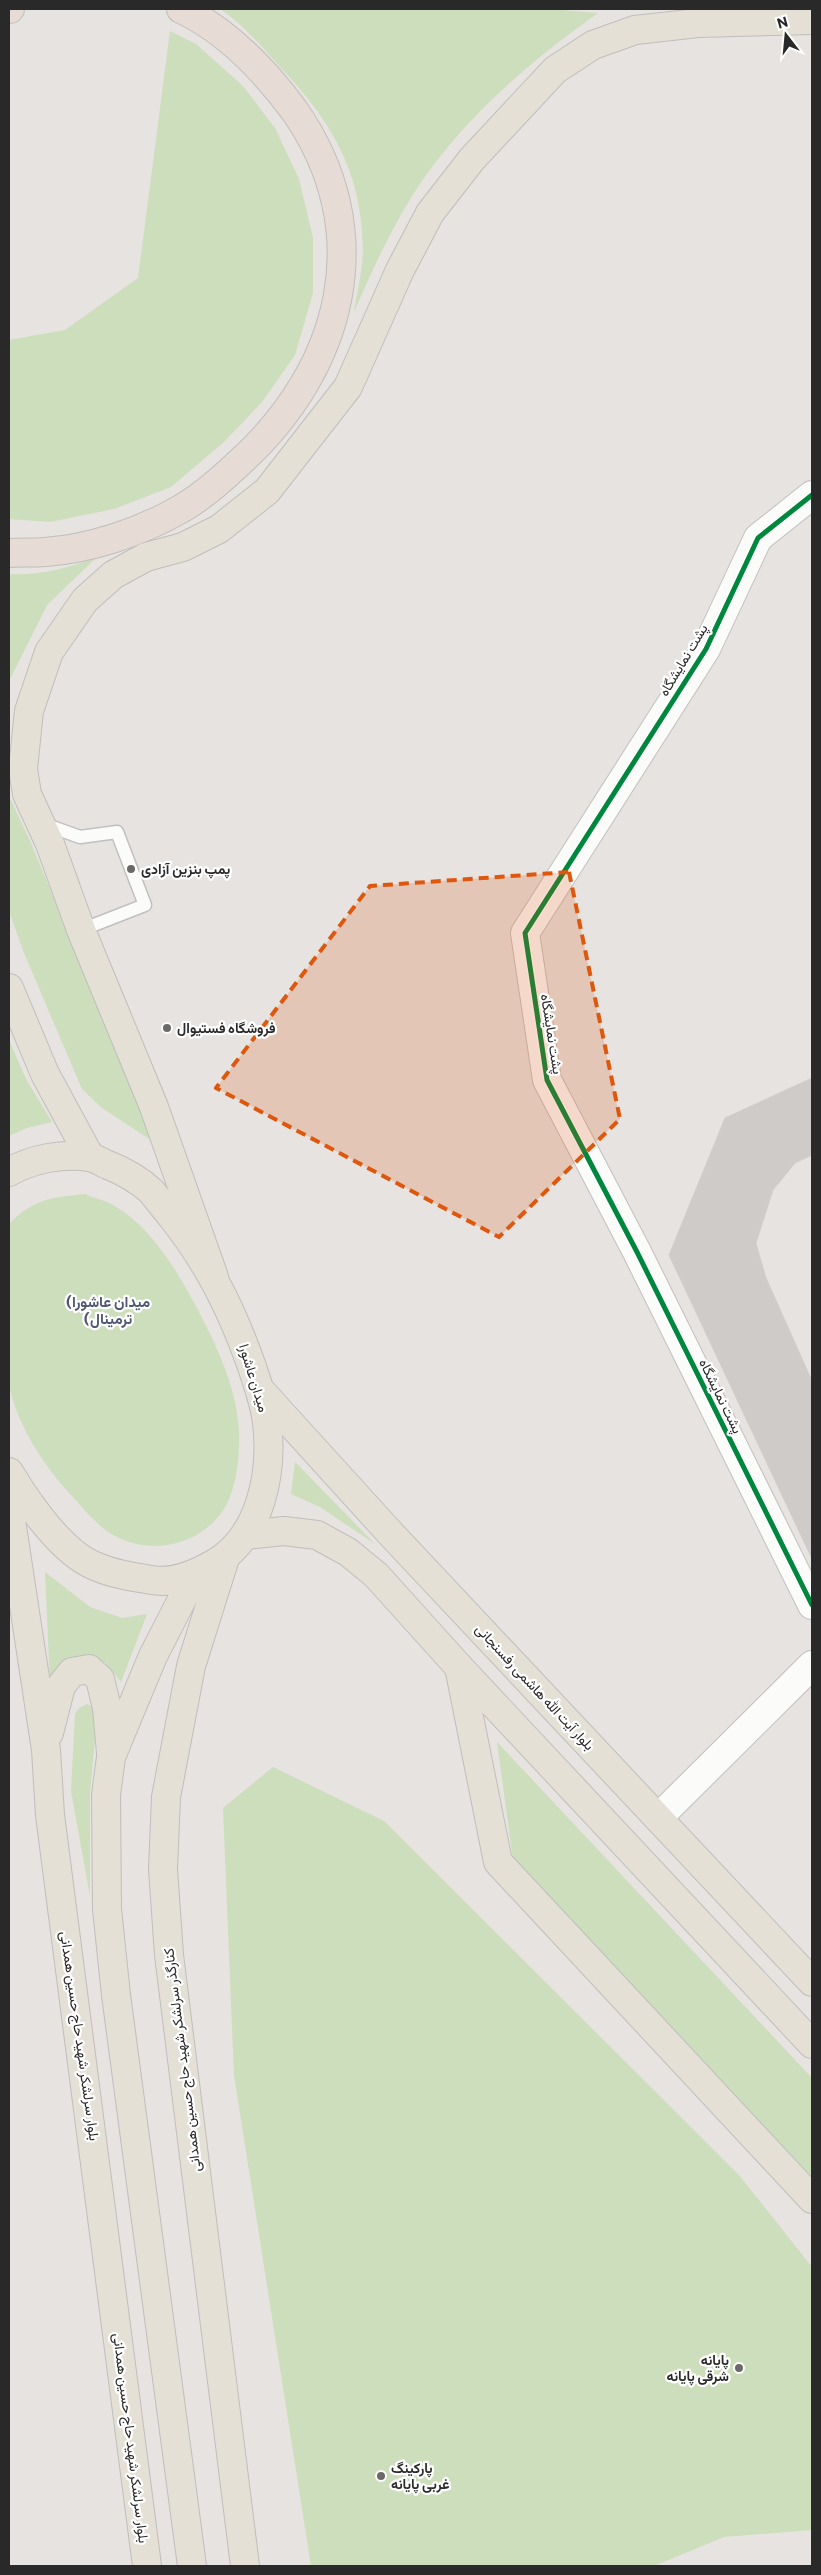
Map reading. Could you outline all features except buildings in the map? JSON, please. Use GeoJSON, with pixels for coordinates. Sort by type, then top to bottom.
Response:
{"type":"FeatureCollection","features":[{"type":"Feature","properties":{"kind":"highway"},"geometry":{"type":"LineString","coordinates":[[9,553],[44,552],[99,542],[147,525],[194,501],[268,436],[294,402],[325,346],[339,288],[341,249],[337,210],[326,170],[311,135],[281,92],[256,65],[209,25],[181,9]]}},
{"type":"Feature","properties":{"kind":"main road"},"geometry":{"type":"LineString","coordinates":[[27,794],[23,769],[29,711],[49,652],[85,600],[113,575],[146,557],[183,548],[219,529],[267,491],[348,387],[400,270],[430,214],[472,158],[555,70],[592,45],[635,30],[698,23],[812,20]]}},
{"type":"Feature","properties":{"kind":"main road"},"geometry":{"type":"LineString","coordinates":[[9,773],[27,794],[41,824],[81,930],[154,1107],[214,1277]]}},
{"type":"Feature","properties":{"kind":"main road"},"geometry":{"type":"LineString","coordinates":[[9,988],[45,1074],[90,1157]]}},
{"type":"Feature","properties":{"kind":"main road","name":"میدان عاشورا"},"geometry":{"type":"LineString","coordinates":[[9,1172],[24,1164],[56,1157],[90,1157],[122,1171],[150,1191],[188,1238],[214,1277],[233,1316],[259,1390],[267,1422],[269,1460],[261,1503],[245,1535],[225,1558],[194,1576],[159,1581],[124,1575],[93,1566],[66,1546],[27,1502],[9,1472]]}},
{"type":"Feature","properties":{"kind":"main road","name":"بلوار آیت الله هاشمی رفسنجانی"},"geometry":{"type":"LineString","coordinates":[[259,1390],[397,1541],[812,1982]]}},
{"type":"Feature","properties":{"kind":"main road","name":"بلوار سرلشکر شهید حاج حسین همدانی"},"geometry":{"type":"LineString","coordinates":[[9,1507],[46,1750],[50,1815],[148,2566]]}},
{"type":"Feature","properties":{"kind":"main road"},"geometry":{"type":"LineString","coordinates":[[245,1535],[284,1531],[318,1535],[348,1552],[376,1576],[459,1668],[812,2044]]}},
{"type":"Feature","properties":{"kind":"main road","name":"کنارگذر سرلشکر شهید حاج حسین همدانی"},"geometry":{"type":"LineString","coordinates":[[225,1558],[191,1666],[166,1797],[163,1868],[169,1955],[244,2566]]}},
{"type":"Feature","properties":{"kind":"main road"},"geometry":{"type":"LineString","coordinates":[[111,1757],[153,1656],[194,1576]]}},
{"type":"Feature","properties":{"kind":"main road"},"geometry":{"type":"LineString","coordinates":[[46,1750],[61,1686],[72,1672],[89,1668],[100,1679],[107,1708],[111,1757],[106,1795],[107,1909],[192,2566]]}},
{"type":"Feature","properties":{"kind":"main road"},"geometry":{"type":"LineString","coordinates":[[459,1668],[498,1862],[812,2200]]}},
{"type":"Feature","properties":{"kind":"main road"},"geometry":{"type":"LineString","coordinates":[[628,1848],[658,1818]]}},
{"type":"Feature","properties":{"kind":"street","name":"پشت نمایشگاه"},"geometry":{"type":"LineString","coordinates":[[812,495],[758,538],[706,649],[525,933],[547,1080],[637,1252],[812,1605]]}},
{"type":"Feature","properties":{"kind":"street"},"geometry":{"type":"LineString","coordinates":[[658,1818],[812,1665]]}},
{"type":"Feature","properties":{"kind":"lane"},"geometry":{"type":"LineString","coordinates":[[41,824],[80,837],[117,832],[145,905],[81,930]]}},
{"type":"Feature","properties":{"kind":"highlighted area"},"geometry":{"type":"Polygon","coordinates":[[[569,872],[620,1119],[499,1237],[216,1088],[370,886],[569,872]]]}},
{"type":"Feature","properties":{"kind":"green space"},"geometry":{"type":"Polygon","coordinates":[[[220,9],[550,9],[598,13],[556,44],[496,95],[443,153],[404,209],[382,250],[354,312],[363,248],[361,220],[350,171],[329,128],[315,108],[252,36],[220,9]]]}},
{"type":"Feature","properties":{"kind":"green space"},"geometry":{"type":"Polygon","coordinates":[[[170,31],[196,44],[243,86],[275,128],[299,179],[313,238],[313,293],[295,355],[262,402],[224,442],[171,487],[114,509],[50,522],[9,519],[9,340],[65,330],[138,278],[170,31]]]}},
{"type":"Feature","properties":{"kind":"green space"},"geometry":{"type":"Polygon","coordinates":[[[96,558],[47,605],[9,681],[9,574],[32,574],[75,565],[96,558]]]}},
{"type":"Feature","properties":{"kind":"green space"},"geometry":{"type":"Polygon","coordinates":[[[9,796],[31,843],[154,1142],[102,1108],[82,1089],[24,953],[9,911],[9,796]]]}},
{"type":"Feature","properties":{"kind":"green space"},"geometry":{"type":"Polygon","coordinates":[[[9,1040],[26,1079],[52,1122],[27,1128],[9,1136],[9,1040]]]}},
{"type":"Feature","properties":{"kind":"green space"},"geometry":{"type":"Polygon","coordinates":[[[85,1194],[110,1203],[127,1215],[141,1226],[164,1253],[183,1283],[207,1328],[226,1370],[234,1399],[239,1430],[239,1450],[235,1481],[228,1501],[214,1521],[202,1531],[189,1539],[175,1543],[160,1546],[129,1542],[115,1536],[97,1523],[43,1460],[20,1419],[10,1390],[8,1373],[9,1224],[26,1209],[35,1204],[63,1196],[85,1194]]]}},
{"type":"Feature","properties":{"kind":"green space"},"geometry":{"type":"Polygon","coordinates":[[[295,1462],[375,1544],[320,1507],[291,1494],[295,1462]]]}},
{"type":"Feature","properties":{"kind":"green space"},"geometry":{"type":"Polygon","coordinates":[[[45,1572],[90,1607],[122,1618],[147,1614],[121,1682],[105,1662],[95,1659],[50,1682],[45,1572]]]}},
{"type":"Feature","properties":{"kind":"green space"},"geometry":{"type":"Polygon","coordinates":[[[87,1704],[95,1709],[97,1717],[90,1793],[90,1896],[71,1791],[75,1714],[79,1708],[87,1704]]]}},
{"type":"Feature","properties":{"kind":"green space"},"geometry":{"type":"Polygon","coordinates":[[[497,1742],[812,2078],[812,2181],[513,1860],[497,1742]]]}},
{"type":"Feature","properties":{"kind":"green space"},"geometry":{"type":"Polygon","coordinates":[[[273,1767],[384,1821],[739,2175],[812,2267],[812,2530],[724,2537],[654,2566],[311,2566],[234,2075],[223,1808],[273,1767]]]}},
{"type":"Feature","properties":{"kind":"cycle path"},"geometry":{"type":"LineString","coordinates":[[812,495],[758,538],[706,649],[525,933],[547,1080],[637,1252],[812,1605]]}},
{"type":"Feature","properties":{"kind":"place","name":"پمپ بنزین آزادی"},"geometry":{"type":"Point","coordinates":[131,869]}},
{"type":"Feature","properties":{"kind":"place","name":"فروشگاه فستیوال"},"geometry":{"type":"Point","coordinates":[167,1028]}},
{"type":"Feature","properties":{"kind":"place","name":"پایانه شرقی پایانه"},"geometry":{"type":"Point","coordinates":[739,2368]}},
{"type":"Feature","properties":{"kind":"place","name":"پارکینگ غربی پایانه"},"geometry":{"type":"Point","coordinates":[381,2476]}},
{"type":"Feature","properties":{"kind":"district","name":"(میدان عاشورا (ترمینال"},"geometry":{"type":"Point","coordinates":[108,1310]}}]}
